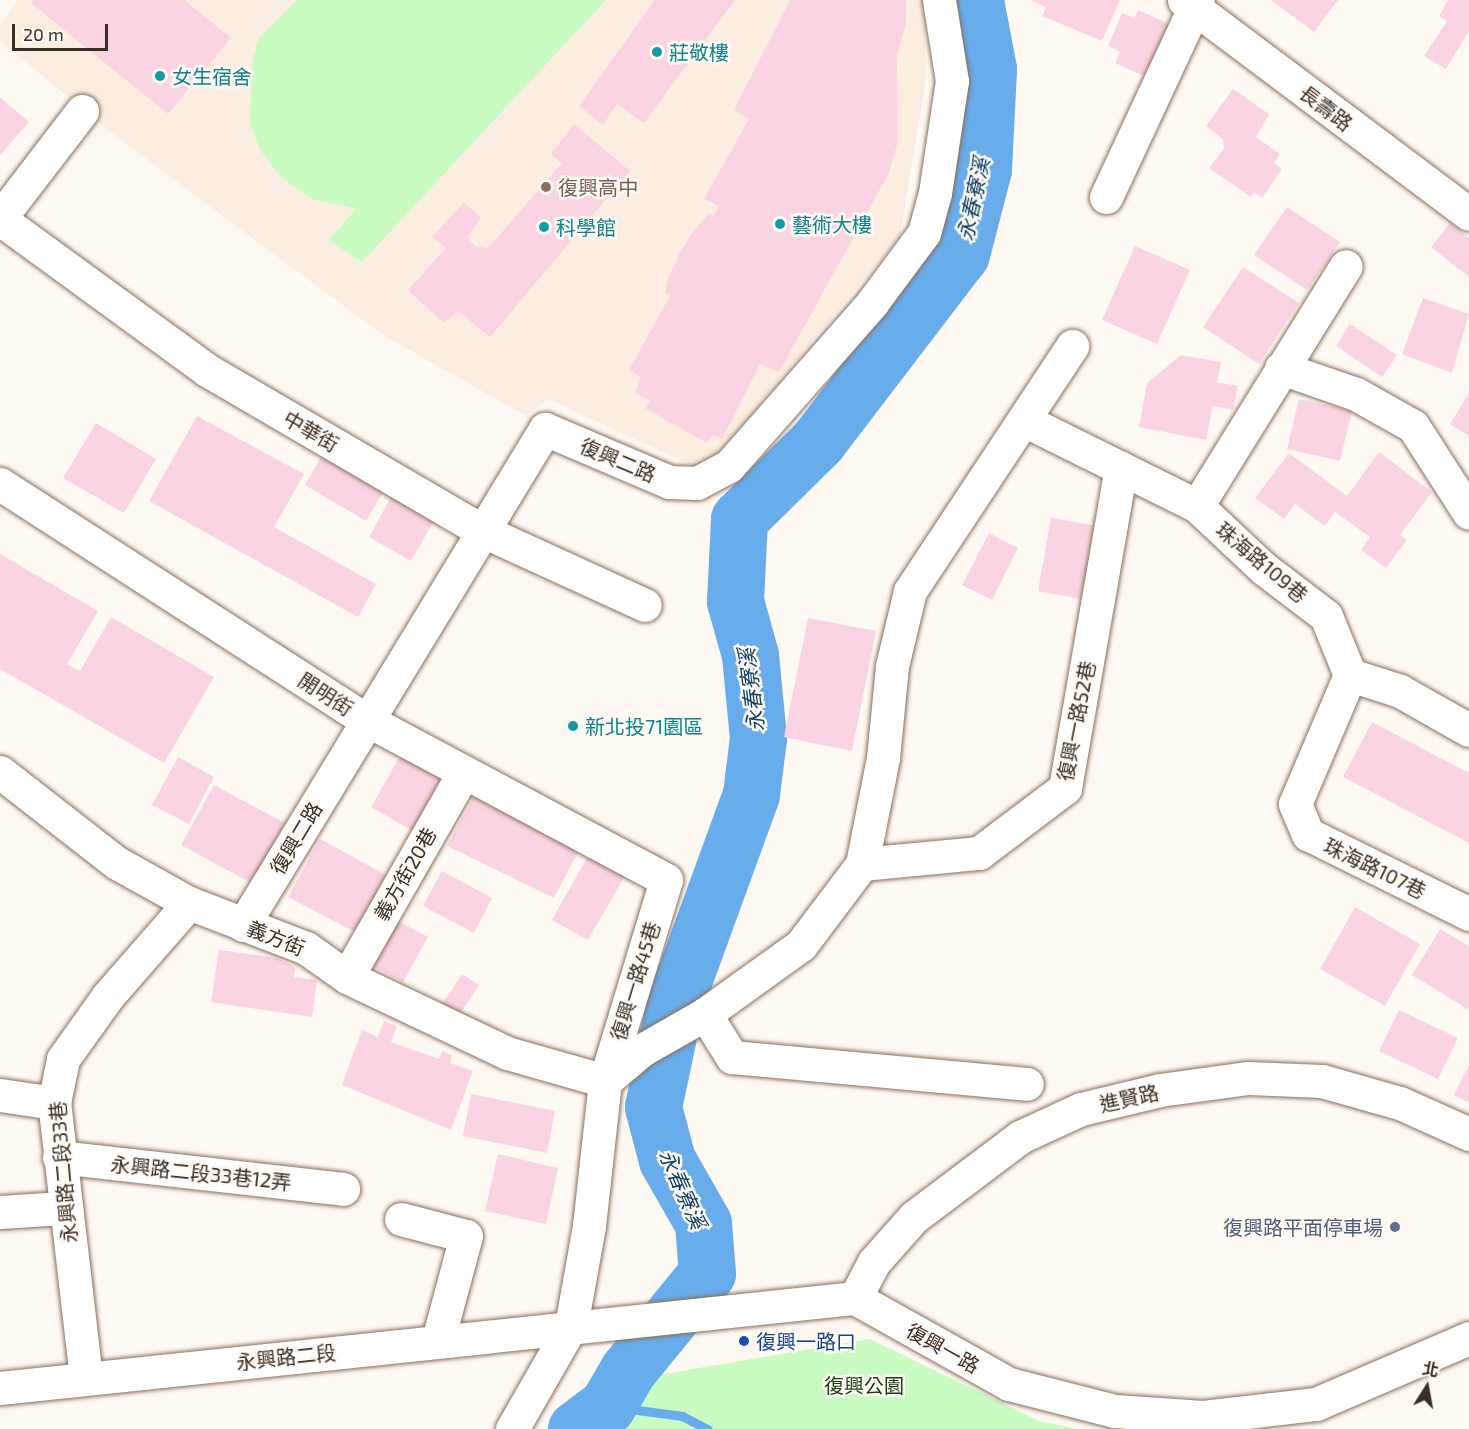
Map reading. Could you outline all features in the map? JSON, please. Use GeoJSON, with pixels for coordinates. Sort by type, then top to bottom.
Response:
{"type":"FeatureCollection","features":[{"type":"Feature","properties":{"kind":"street","name":"復興二路"},"geometry":{"type":"LineString","coordinates":[[243,925],[365,719],[545,429],[669,482],[697,483],[729,466],[872,303],[924,232],[935,193],[952,81],[939,0]]}},
{"type":"Feature","properties":{"kind":"street"},"geometry":{"type":"LineString","coordinates":[[1106,196],[1191,3]]}},
{"type":"Feature","properties":{"kind":"street","name":"長壽路"},"geometry":{"type":"LineString","coordinates":[[1191,3],[1469,214]]}},
{"type":"Feature","properties":{"kind":"street"},"geometry":{"type":"LineString","coordinates":[[0,218],[82,111]]}},
{"type":"Feature","properties":{"kind":"street","name":"中華街"},"geometry":{"type":"LineString","coordinates":[[0,218],[207,370],[481,530],[645,605]]}},
{"type":"Feature","properties":{"kind":"street"},"geometry":{"type":"LineString","coordinates":[[1197,506],[1346,266]]}},
{"type":"Feature","properties":{"kind":"street"},"geometry":{"type":"LineString","coordinates":[[512,1429],[571,1326],[589,1226],[605,1082],[642,1050],[705,1014],[801,945],[862,864],[883,758],[892,666],[910,591],[1072,346]]}},
{"type":"Feature","properties":{"kind":"street"},"geometry":{"type":"LineString","coordinates":[[1281,368],[1356,394],[1413,426],[1469,513]]}},
{"type":"Feature","properties":{"kind":"street","name":"珠海路109巷"},"geometry":{"type":"LineString","coordinates":[[1024,420],[1197,506],[1263,568],[1326,616],[1350,675]]}},
{"type":"Feature","properties":{"kind":"street","name":"復興一路52巷"},"geometry":{"type":"LineString","coordinates":[[862,864],[979,853],[1065,788],[1121,468]]}},
{"type":"Feature","properties":{"kind":"street","name":"開明街"},"geometry":{"type":"LineString","coordinates":[[0,484],[365,719],[666,880]]}},
{"type":"Feature","properties":{"kind":"street"},"geometry":{"type":"LineString","coordinates":[[1350,675],[1400,690],[1469,730]]}},
{"type":"Feature","properties":{"kind":"street","name":"珠海路107巷"},"geometry":{"type":"LineString","coordinates":[[1350,675],[1295,804],[1308,834],[1469,914]]}},
{"type":"Feature","properties":{"kind":"street","name":"義方街20巷"},"geometry":{"type":"LineString","coordinates":[[347,977],[464,771]]}},
{"type":"Feature","properties":{"kind":"street","name":"義方街"},"geometry":{"type":"LineString","coordinates":[[0,772],[117,863],[189,903],[306,948],[347,977],[507,1053],[605,1082]]}},
{"type":"Feature","properties":{"kind":"street","name":"復興一路45巷"},"geometry":{"type":"LineString","coordinates":[[605,1082],[666,880]]}},
{"type":"Feature","properties":{"kind":"street","name":"永興路二段33巷"},"geometry":{"type":"LineString","coordinates":[[86,1378],[63,1208],[54,1103],[63,1059],[108,996],[189,903]]}},
{"type":"Feature","properties":{"kind":"street"},"geometry":{"type":"LineString","coordinates":[[705,1014],[732,1058],[1027,1084]]}},
{"type":"Feature","properties":{"kind":"street","name":"進賢路"},"geometry":{"type":"LineString","coordinates":[[855,1298],[874,1262],[914,1217],[1020,1137],[1081,1108],[1160,1090],[1248,1078],[1322,1081],[1400,1103],[1469,1134]]}},
{"type":"Feature","properties":{"kind":"street"},"geometry":{"type":"LineString","coordinates":[[0,1095],[54,1103]]}},
{"type":"Feature","properties":{"kind":"street","name":"永興路二段33巷12弄"},"geometry":{"type":"LineString","coordinates":[[59,1157],[343,1189]]}},
{"type":"Feature","properties":{"kind":"street"},"geometry":{"type":"LineString","coordinates":[[0,1212],[63,1208]]}},
{"type":"Feature","properties":{"kind":"street"},"geometry":{"type":"LineString","coordinates":[[401,1219],[466,1236],[438,1340]]}},
{"type":"Feature","properties":{"kind":"street"},"geometry":{"type":"LineString","coordinates":[[571,1326],[855,1298]]}},
{"type":"Feature","properties":{"kind":"street","name":"復興一路"},"geometry":{"type":"LineString","coordinates":[[855,1298],[1009,1384],[1105,1409],[1203,1417],[1318,1416],[1469,1338]]}},
{"type":"Feature","properties":{"kind":"street","name":"永興路二段"},"geometry":{"type":"LineString","coordinates":[[0,1388],[571,1326]]}},
{"type":"Feature","properties":{"kind":"shaded area","name":"復興高中"},"geometry":{"type":"Polygon","coordinates":[[[18,0],[925,0],[926,79],[900,236],[704,471],[548,399],[526,416],[383,335],[118,138],[0,41],[0,25],[18,0]]]}},
{"type":"Feature","properties":{"kind":"green space"},"geometry":{"type":"Polygon","coordinates":[[[297,0],[606,0],[362,262],[328,240],[356,209],[312,199],[281,177],[260,150],[250,123],[252,61],[259,38],[297,0]]]}},
{"type":"Feature","properties":{"kind":"green space","name":"復興公園"},"geometry":{"type":"Polygon","coordinates":[[[870,1339],[1039,1421],[1078,1429],[586,1429],[622,1381],[870,1339]]]}},
{"type":"Feature","properties":{"kind":"building","name":"女生宿舍"},"geometry":{"type":"Polygon","coordinates":[[[33,0],[184,0],[231,38],[168,114],[31,3],[33,0]]]}},
{"type":"Feature","properties":{"kind":"building","name":"莊敬樓"},"geometry":{"type":"Polygon","coordinates":[[[655,0],[735,0],[644,123],[617,104],[603,125],[579,106],[655,0]]]}},
{"type":"Feature","properties":{"kind":"building","name":"藝術大樓"},"geometry":{"type":"Polygon","coordinates":[[[790,0],[906,0],[906,24],[897,54],[898,141],[889,173],[779,372],[760,364],[722,439],[713,435],[707,443],[645,408],[650,400],[635,393],[641,377],[629,370],[670,296],[665,293],[668,279],[680,252],[709,213],[714,216],[719,206],[704,199],[749,119],[734,110],[790,0]]]}},
{"type":"Feature","properties":{"kind":"building"},"geometry":{"type":"Polygon","coordinates":[[[1030,0],[1120,0],[1102,41],[1042,16],[1046,7],[1030,0]]]}},
{"type":"Feature","properties":{"kind":"building"},"geometry":{"type":"Polygon","coordinates":[[[1271,0],[1338,0],[1314,32],[1271,0]]]}},
{"type":"Feature","properties":{"kind":"building"},"geometry":{"type":"Polygon","coordinates":[[[1448,0],[1469,0],[1469,31],[1446,69],[1424,56],[1447,21],[1439,16],[1448,0]]]}},
{"type":"Feature","properties":{"kind":"building"},"geometry":{"type":"Polygon","coordinates":[[[1138,10],[1169,24],[1146,77],[1115,63],[1120,52],[1108,46],[1122,13],[1134,18],[1138,10]]]}},
{"type":"Feature","properties":{"kind":"building"},"geometry":{"type":"Polygon","coordinates":[[[1233,89],[1269,114],[1256,137],[1280,154],[1274,163],[1282,169],[1262,198],[1254,192],[1251,197],[1209,168],[1224,149],[1223,139],[1206,126],[1233,89]]]}},
{"type":"Feature","properties":{"kind":"building"},"geometry":{"type":"Polygon","coordinates":[[[0,97],[29,122],[0,155],[0,97]]]}},
{"type":"Feature","properties":{"kind":"building","name":"科學館"},"geometry":{"type":"Polygon","coordinates":[[[574,124],[630,171],[490,337],[458,311],[444,323],[408,290],[446,248],[432,237],[464,202],[481,218],[467,237],[475,246],[488,248],[562,163],[551,154],[574,124]]]}},
{"type":"Feature","properties":{"kind":"building"},"geometry":{"type":"Polygon","coordinates":[[[1287,207],[1340,242],[1307,290],[1254,255],[1287,207]]]}},
{"type":"Feature","properties":{"kind":"building"},"geometry":{"type":"Polygon","coordinates":[[[1450,223],[1469,238],[1469,277],[1431,247],[1450,223]]]}},
{"type":"Feature","properties":{"kind":"building"},"geometry":{"type":"Polygon","coordinates":[[[1135,246],[1190,270],[1157,344],[1102,320],[1135,246]]]}},
{"type":"Feature","properties":{"kind":"building"},"geometry":{"type":"Polygon","coordinates":[[[1243,267],[1299,303],[1259,364],[1203,327],[1243,267]]]}},
{"type":"Feature","properties":{"kind":"building"},"geometry":{"type":"Polygon","coordinates":[[[1423,298],[1469,314],[1452,373],[1402,354],[1423,298]]]}},
{"type":"Feature","properties":{"kind":"building"},"geometry":{"type":"Polygon","coordinates":[[[1350,324],[1397,355],[1382,377],[1336,346],[1350,324]]]}},
{"type":"Feature","properties":{"kind":"building"},"geometry":{"type":"Polygon","coordinates":[[[1181,355],[1221,362],[1217,382],[1238,386],[1233,410],[1213,406],[1206,440],[1139,427],[1147,383],[1181,355]]]}},
{"type":"Feature","properties":{"kind":"building"},"geometry":{"type":"Polygon","coordinates":[[[1469,393],[1469,436],[1450,424],[1469,393]]]}},
{"type":"Feature","properties":{"kind":"building"},"geometry":{"type":"Polygon","coordinates":[[[1299,399],[1352,411],[1340,461],[1287,449],[1299,399]]]}},
{"type":"Feature","properties":{"kind":"building"},"geometry":{"type":"Polygon","coordinates":[[[197,416],[304,474],[274,527],[376,584],[358,617],[149,501],[197,416]]]}},
{"type":"Feature","properties":{"kind":"building"},"geometry":{"type":"Polygon","coordinates":[[[96,423],[156,459],[124,513],[63,478],[96,423]]]}},
{"type":"Feature","properties":{"kind":"building"},"geometry":{"type":"Polygon","coordinates":[[[324,452],[385,489],[366,521],[305,485],[324,452]]]}},
{"type":"Feature","properties":{"kind":"building"},"geometry":{"type":"Polygon","coordinates":[[[1379,452],[1432,492],[1400,535],[1407,540],[1386,568],[1361,550],[1370,537],[1335,512],[1325,526],[1295,504],[1284,519],[1255,498],[1289,453],[1347,496],[1379,452]]]}},
{"type":"Feature","properties":{"kind":"building"},"geometry":{"type":"Polygon","coordinates":[[[392,495],[435,519],[411,561],[369,537],[392,495]]]}},
{"type":"Feature","properties":{"kind":"building"},"geometry":{"type":"Polygon","coordinates":[[[1051,518],[1109,528],[1096,602],[1038,591],[1051,518]]]}},
{"type":"Feature","properties":{"kind":"building"},"geometry":{"type":"Polygon","coordinates":[[[989,533],[1018,548],[992,600],[962,585],[989,533]]]}},
{"type":"Feature","properties":{"kind":"building"},"geometry":{"type":"Polygon","coordinates":[[[0,554],[98,611],[67,664],[80,671],[111,617],[214,677],[164,763],[0,669],[0,554]]]}},
{"type":"Feature","properties":{"kind":"building"},"geometry":{"type":"Polygon","coordinates":[[[808,618],[876,631],[852,751],[784,737],[808,618]]]}},
{"type":"Feature","properties":{"kind":"building"},"geometry":{"type":"Polygon","coordinates":[[[1372,722],[1469,773],[1469,843],[1343,777],[1372,722]]]}},
{"type":"Feature","properties":{"kind":"building"},"geometry":{"type":"Polygon","coordinates":[[[400,756],[452,785],[423,837],[371,807],[400,756]]]}},
{"type":"Feature","properties":{"kind":"building"},"geometry":{"type":"Polygon","coordinates":[[[178,757],[214,777],[189,824],[152,805],[178,757]]]}},
{"type":"Feature","properties":{"kind":"building"},"geometry":{"type":"Polygon","coordinates":[[[214,785],[285,823],[253,884],[181,845],[214,785]]]}},
{"type":"Feature","properties":{"kind":"building"},"geometry":{"type":"Polygon","coordinates":[[[475,794],[579,850],[554,898],[447,846],[475,794]]]}},
{"type":"Feature","properties":{"kind":"building"},"geometry":{"type":"Polygon","coordinates":[[[320,839],[395,880],[364,937],[288,897],[320,839]]]}},
{"type":"Feature","properties":{"kind":"building"},"geometry":{"type":"Polygon","coordinates":[[[593,847],[630,867],[588,940],[552,920],[593,847]]]}},
{"type":"Feature","properties":{"kind":"building"},"geometry":{"type":"Polygon","coordinates":[[[442,871],[492,898],[474,933],[423,906],[442,871]]]}},
{"type":"Feature","properties":{"kind":"building"},"geometry":{"type":"Polygon","coordinates":[[[1355,907],[1420,944],[1385,1006],[1320,969],[1355,907]]]}},
{"type":"Feature","properties":{"kind":"building"},"geometry":{"type":"Polygon","coordinates":[[[394,919],[428,937],[403,982],[370,965],[394,919]]]}},
{"type":"Feature","properties":{"kind":"building"},"geometry":{"type":"Polygon","coordinates":[[[1440,929],[1469,946],[1469,1010],[1412,975],[1440,929]]]}},
{"type":"Feature","properties":{"kind":"building"},"geometry":{"type":"Polygon","coordinates":[[[219,950],[277,958],[295,967],[294,977],[317,980],[312,1017],[211,1002],[219,950]]]}},
{"type":"Feature","properties":{"kind":"building"},"geometry":{"type":"Polygon","coordinates":[[[462,974],[479,985],[459,1015],[442,1004],[462,974]]]}},
{"type":"Feature","properties":{"kind":"building"},"geometry":{"type":"Polygon","coordinates":[[[1399,1010],[1458,1038],[1438,1079],[1379,1051],[1399,1010]]]}},
{"type":"Feature","properties":{"kind":"building"},"geometry":{"type":"Polygon","coordinates":[[[384,1021],[397,1026],[391,1042],[439,1059],[442,1051],[452,1055],[450,1063],[473,1071],[451,1130],[342,1085],[362,1030],[378,1037],[384,1021]]]}},
{"type":"Feature","properties":{"kind":"building"},"geometry":{"type":"Polygon","coordinates":[[[1469,1065],[1469,1103],[1454,1095],[1469,1065]]]}},
{"type":"Feature","properties":{"kind":"building"},"geometry":{"type":"Polygon","coordinates":[[[471,1094],[555,1111],[547,1153],[463,1136],[471,1094]]]}},
{"type":"Feature","properties":{"kind":"building"},"geometry":{"type":"Polygon","coordinates":[[[498,1154],[558,1168],[546,1224],[485,1211],[498,1154]]]}},
{"type":"Feature","properties":{"kind":"waterway","name":"永春寮溪"},"geometry":{"type":"LineString","coordinates":[[576,1429],[607,1406],[628,1370],[707,1273],[703,1223],[667,1160],[653,1107],[675,1003],[751,794],[758,738],[750,655],[735,601],[739,519],[818,441],[961,254],[983,169],[988,69],[975,0]]}},
{"type":"Feature","properties":{"kind":"waterway"},"geometry":{"type":"LineString","coordinates":[[607,1406],[682,1416],[708,1429]]}},
{"type":"Feature","properties":{"kind":"place","name":"莊敬樓"},"geometry":{"type":"Point","coordinates":[657,52]}},
{"type":"Feature","properties":{"kind":"place","name":"女生宿舍"},"geometry":{"type":"Point","coordinates":[160,76]}},
{"type":"Feature","properties":{"kind":"place","name":"復興高中"},"geometry":{"type":"Point","coordinates":[546,187]}},
{"type":"Feature","properties":{"kind":"place","name":"藝術大樓"},"geometry":{"type":"Point","coordinates":[780,224]}},
{"type":"Feature","properties":{"kind":"place","name":"科學館"},"geometry":{"type":"Point","coordinates":[544,227]}},
{"type":"Feature","properties":{"kind":"place","name":"新北投71園區"},"geometry":{"type":"Point","coordinates":[573,726]}},
{"type":"Feature","properties":{"kind":"place","name":"復興路平面停車場"},"geometry":{"type":"Point","coordinates":[1395,1227]}},
{"type":"Feature","properties":{"kind":"place","name":"復興一路口"},"geometry":{"type":"Point","coordinates":[744,1341]}}]}
